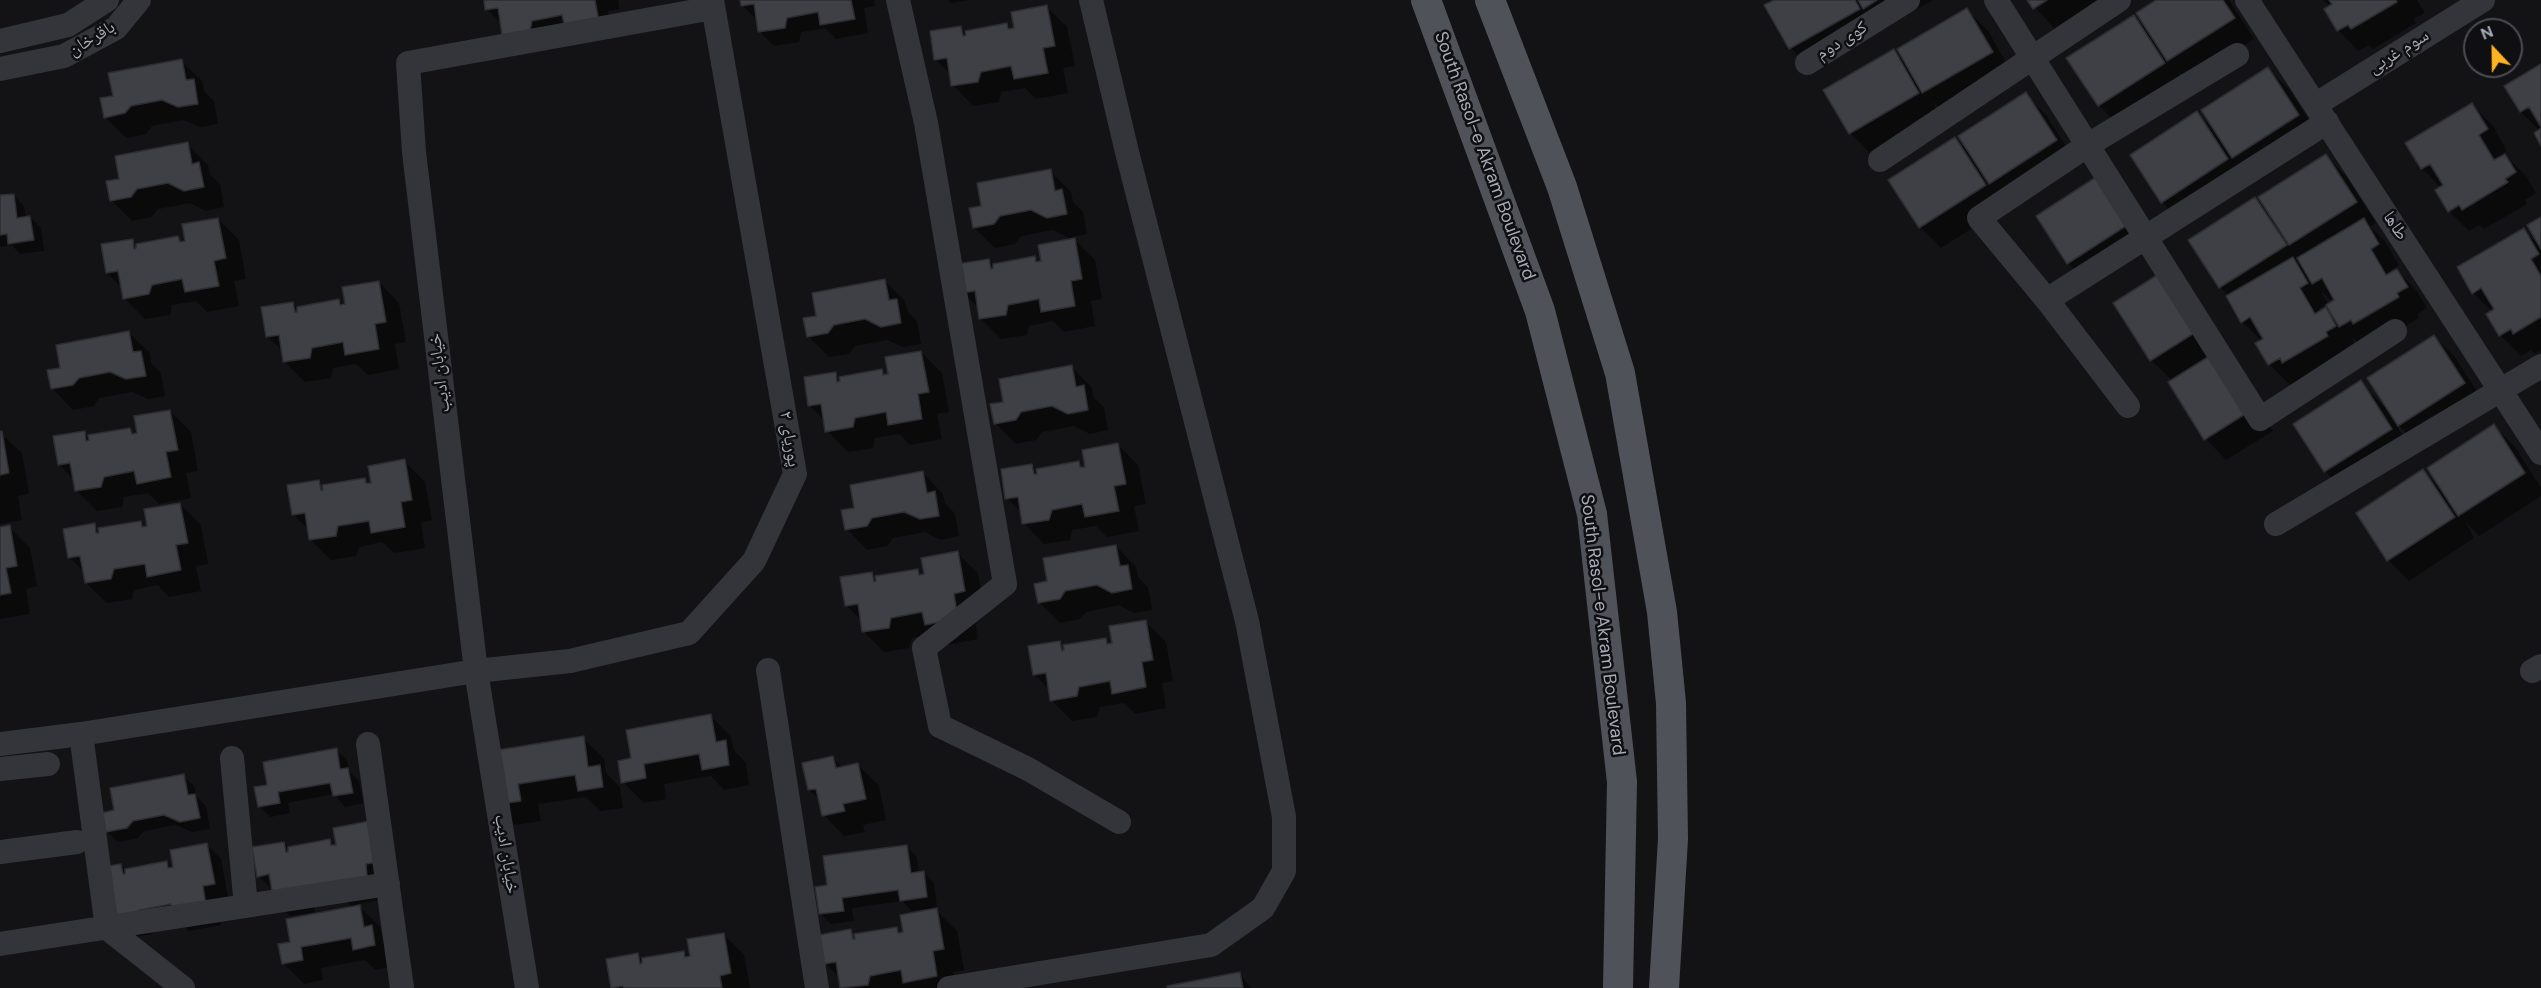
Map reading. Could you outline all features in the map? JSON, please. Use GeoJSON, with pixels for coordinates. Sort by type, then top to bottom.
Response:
{"type":"FeatureCollection","features":[{"type":"Feature","properties":{"kind":"main road","name":"South Rasol-e Akram Boulevard"},"geometry":{"type":"LineString","coordinates":[[1426,0],[1540,311],[1592,514],[1622,782],[1618,988]]}},
{"type":"Feature","properties":{"kind":"main road"},"geometry":{"type":"LineString","coordinates":[[1490,0],[1562,187],[1620,373],[1662,612],[1671,703],[1673,839],[1664,988]]}},
{"type":"Feature","properties":{"kind":"street","name":"باقرخان"},"geometry":{"type":"LineString","coordinates":[[0,41],[68,25],[107,0]]}},
{"type":"Feature","properties":{"kind":"street","name":"باقرخان"},"geometry":{"type":"LineString","coordinates":[[0,69],[64,56],[117,28],[139,0]]}},
{"type":"Feature","properties":{"kind":"street"},"geometry":{"type":"LineString","coordinates":[[898,0],[926,123],[1005,584],[924,648],[940,726],[1028,769],[1119,822]]}},
{"type":"Feature","properties":{"kind":"street"},"geometry":{"type":"LineString","coordinates":[[948,988],[1211,945],[1263,908],[1284,871],[1284,817],[1247,621],[1126,152],[1091,0]]}},
{"type":"Feature","properties":{"kind":"street","name":"کوی دوم"},"geometry":{"type":"LineString","coordinates":[[1807,63],[1908,0]]}},
{"type":"Feature","properties":{"kind":"street"},"geometry":{"type":"LineString","coordinates":[[1996,0],[2260,419],[2395,331]]}},
{"type":"Feature","properties":{"kind":"street"},"geometry":{"type":"LineString","coordinates":[[1880,160],[2119,0]]}},
{"type":"Feature","properties":{"kind":"street","name":"طاها"},"geometry":{"type":"LineString","coordinates":[[2247,0],[2541,453]]}},
{"type":"Feature","properties":{"kind":"street","name":"سوم غربی"},"geometry":{"type":"LineString","coordinates":[[2047,300],[2146,238],[2483,0]]}},
{"type":"Feature","properties":{"kind":"street","name":"پوریای ۲"},"geometry":{"type":"LineString","coordinates":[[0,744],[81,734],[476,671],[570,661],[689,633],[754,561],[795,474],[713,4]]}},
{"type":"Feature","properties":{"kind":"street","name":"خیابان ادیب"},"geometry":{"type":"LineString","coordinates":[[527,988],[476,671],[414,152],[408,63],[713,4]]}},
{"type":"Feature","properties":{"kind":"street"},"geometry":{"type":"LineString","coordinates":[[2128,406],[2047,300],[1979,218],[2088,145],[2237,55]]}},
{"type":"Feature","properties":{"kind":"street"},"geometry":{"type":"LineString","coordinates":[[2276,524],[2541,366]]}},
{"type":"Feature","properties":{"kind":"street"},"geometry":{"type":"LineString","coordinates":[[768,670],[817,988]]}},
{"type":"Feature","properties":{"kind":"street"},"geometry":{"type":"LineString","coordinates":[[81,734],[106,928],[183,988]]}},
{"type":"Feature","properties":{"kind":"street"},"geometry":{"type":"LineString","coordinates":[[368,744],[402,988]]}},
{"type":"Feature","properties":{"kind":"street"},"geometry":{"type":"LineString","coordinates":[[232,758],[246,906]]}},
{"type":"Feature","properties":{"kind":"street"},"geometry":{"type":"LineString","coordinates":[[0,769],[48,764]]}},
{"type":"Feature","properties":{"kind":"street"},"geometry":{"type":"LineString","coordinates":[[0,852],[77,842]]}},
{"type":"Feature","properties":{"kind":"street"},"geometry":{"type":"LineString","coordinates":[[0,944],[388,884]]}},
{"type":"Feature","properties":{"kind":"building"},"geometry":{"type":"Polygon","coordinates":[[[484,0],[595,0],[599,22],[565,28],[562,15],[532,21],[530,31],[502,35],[498,8],[485,10],[484,0]]]}},
{"type":"Feature","properties":{"kind":"building"},"geometry":{"type":"Polygon","coordinates":[[[740,0],[851,0],[855,19],[820,25],[818,12],[787,18],[785,28],[758,32],[754,4],[741,6],[740,0]]]}},
{"type":"Feature","properties":{"kind":"building"},"geometry":{"type":"Polygon","coordinates":[[[1774,0],[1855,0],[1860,9],[1789,49],[1764,5],[1774,0]]]}},
{"type":"Feature","properties":{"kind":"building"},"geometry":{"type":"Polygon","coordinates":[[[1858,0],[1877,0],[1863,9],[1858,0]]]}},
{"type":"Feature","properties":{"kind":"building"},"geometry":{"type":"Polygon","coordinates":[[[2027,0],[2047,0],[2033,9],[2027,0]]]}},
{"type":"Feature","properties":{"kind":"building"},"geometry":{"type":"Polygon","coordinates":[[[2156,0],[2223,0],[2235,18],[2167,61],[2136,13],[2156,0]]]}},
{"type":"Feature","properties":{"kind":"building"},"geometry":{"type":"Polygon","coordinates":[[[2329,0],[2396,0],[2397,2],[2351,29],[2348,25],[2337,31],[2324,9],[2332,4],[2329,0]]]}},
{"type":"Feature","properties":{"kind":"building"},"geometry":{"type":"Polygon","coordinates":[[[1047,5],[1055,46],[1043,48],[1048,73],[1014,79],[1011,66],[981,72],[978,82],[951,86],[947,58],[934,60],[930,31],[961,26],[963,36],[966,35],[965,31],[1007,23],[1008,29],[1014,28],[1011,12],[1047,5]]]}},
{"type":"Feature","properties":{"kind":"building"},"geometry":{"type":"Polygon","coordinates":[[[1967,8],[1993,52],[1922,93],[1897,49],[1967,8]]]}},
{"type":"Feature","properties":{"kind":"building"},"geometry":{"type":"Polygon","coordinates":[[[2134,15],[2165,63],[2098,106],[2066,58],[2134,15]]]}},
{"type":"Feature","properties":{"kind":"building"},"geometry":{"type":"Polygon","coordinates":[[[1894,49],[1919,93],[1849,134],[1823,90],[1894,49]]]}},
{"type":"Feature","properties":{"kind":"building"},"geometry":{"type":"Polygon","coordinates":[[[182,59],[186,80],[194,79],[198,104],[178,107],[162,100],[131,106],[125,113],[104,118],[100,98],[113,96],[108,73],[182,59]]]}},
{"type":"Feature","properties":{"kind":"building"},"geometry":{"type":"Polygon","coordinates":[[[2541,64],[2541,127],[2529,107],[2520,112],[2504,86],[2517,78],[2523,78],[2523,75],[2541,64]]]}},
{"type":"Feature","properties":{"kind":"building"},"geometry":{"type":"Polygon","coordinates":[[[2268,67],[2299,115],[2232,158],[2201,110],[2268,67]]]}},
{"type":"Feature","properties":{"kind":"building"},"geometry":{"type":"Polygon","coordinates":[[[2026,92],[2057,140],[1989,184],[1958,136],[2026,92]]]}},
{"type":"Feature","properties":{"kind":"building"},"geometry":{"type":"Polygon","coordinates":[[[2472,103],[2488,129],[2479,135],[2494,160],[2505,154],[2516,172],[2505,179],[2508,182],[2462,210],[2459,205],[2448,212],[2435,190],[2443,185],[2430,164],[2421,169],[2405,143],[2472,103]]]}},
{"type":"Feature","properties":{"kind":"building"},"geometry":{"type":"Polygon","coordinates":[[[2197,111],[2228,159],[2161,203],[2130,155],[2197,111]]]}},
{"type":"Feature","properties":{"kind":"building"},"geometry":{"type":"Polygon","coordinates":[[[2541,128],[2541,146],[2534,133],[2541,128]]]}},
{"type":"Feature","properties":{"kind":"building"},"geometry":{"type":"Polygon","coordinates":[[[1955,137],[1986,185],[1919,228],[1888,180],[1955,137]]]}},
{"type":"Feature","properties":{"kind":"building"},"geometry":{"type":"Polygon","coordinates":[[[188,142],[192,164],[199,162],[204,187],[184,191],[168,183],[137,189],[131,197],[110,201],[106,181],[119,179],[115,156],[188,142]]]}},
{"type":"Feature","properties":{"kind":"building"},"geometry":{"type":"Polygon","coordinates":[[[2326,154],[2357,202],[2289,245],[2258,197],[2326,154]]]}},
{"type":"Feature","properties":{"kind":"building"},"geometry":{"type":"Polygon","coordinates":[[[1051,169],[1055,191],[1062,189],[1067,214],[1047,218],[1031,210],[1000,216],[994,224],[973,228],[969,208],[981,206],[977,183],[1051,169]]]}},
{"type":"Feature","properties":{"kind":"building"},"geometry":{"type":"Polygon","coordinates":[[[2104,172],[2135,220],[2067,264],[2036,216],[2104,172]]]}},
{"type":"Feature","properties":{"kind":"building"},"geometry":{"type":"Polygon","coordinates":[[[14,194],[17,218],[30,216],[34,240],[8,244],[7,234],[0,235],[0,195],[14,194]]]}},
{"type":"Feature","properties":{"kind":"building"},"geometry":{"type":"Polygon","coordinates":[[[2255,197],[2287,245],[2219,288],[2188,240],[2255,197]]]}},
{"type":"Feature","properties":{"kind":"building"},"geometry":{"type":"Polygon","coordinates":[[[2541,217],[2541,249],[2527,225],[2541,217]]]}},
{"type":"Feature","properties":{"kind":"building"},"geometry":{"type":"Polygon","coordinates":[[[218,218],[226,258],[214,261],[219,286],[185,292],[182,279],[152,285],[149,294],[123,299],[118,271],[106,273],[101,244],[133,239],[134,249],[136,244],[178,236],[180,242],[185,241],[182,224],[218,218]]]}},
{"type":"Feature","properties":{"kind":"building"},"geometry":{"type":"Polygon","coordinates":[[[2364,218],[2379,244],[2371,249],[2386,275],[2397,269],[2408,287],[2397,293],[2399,297],[2353,324],[2351,320],[2339,327],[2326,305],[2334,300],[2322,278],[2312,284],[2297,258],[2364,218]]]}},
{"type":"Feature","properties":{"kind":"building"},"geometry":{"type":"Polygon","coordinates":[[[2524,228],[2539,254],[2531,259],[2541,276],[2541,317],[2513,334],[2511,329],[2499,336],[2486,314],[2494,309],[2481,288],[2472,294],[2457,267],[2524,228]]]}},
{"type":"Feature","properties":{"kind":"building"},"geometry":{"type":"Polygon","coordinates":[[[1075,238],[1082,279],[1071,281],[1075,306],[1041,312],[1039,299],[1008,305],[1006,315],[979,319],[975,291],[962,293],[957,264],[989,259],[991,269],[993,264],[1035,256],[1036,262],[1041,261],[1038,245],[1075,238]]]}},
{"type":"Feature","properties":{"kind":"building"},"geometry":{"type":"Polygon","coordinates":[[[2293,257],[2308,283],[2300,288],[2315,314],[2326,307],[2336,326],[2326,332],[2328,336],[2282,363],[2280,358],[2268,365],[2255,343],[2263,339],[2250,317],[2241,323],[2226,296],[2293,257]]]}},
{"type":"Feature","properties":{"kind":"building"},"geometry":{"type":"Polygon","coordinates":[[[2162,272],[2199,330],[2150,361],[2113,303],[2162,272]]]}},
{"type":"Feature","properties":{"kind":"building"},"geometry":{"type":"Polygon","coordinates":[[[885,279],[889,300],[897,299],[901,323],[881,327],[865,319],[834,325],[828,333],[807,337],[803,318],[816,316],[812,293],[885,279]]]}},
{"type":"Feature","properties":{"kind":"building"},"geometry":{"type":"Polygon","coordinates":[[[379,281],[386,322],[375,324],[379,349],[345,355],[343,342],[312,348],[310,358],[283,362],[279,335],[266,337],[261,307],[293,302],[295,312],[297,312],[297,307],[339,299],[340,305],[345,304],[342,287],[379,281]]]}},
{"type":"Feature","properties":{"kind":"building"},"geometry":{"type":"Polygon","coordinates":[[[129,331],[133,352],[141,351],[146,376],[126,379],[110,372],[79,378],[73,385],[51,389],[47,370],[60,368],[56,345],[129,331]]]}},
{"type":"Feature","properties":{"kind":"building"},"geometry":{"type":"Polygon","coordinates":[[[2434,335],[2465,383],[2398,426],[2367,378],[2434,335]]]}},
{"type":"Feature","properties":{"kind":"building"},"geometry":{"type":"Polygon","coordinates":[[[921,351],[929,392],[918,394],[922,419],[888,425],[886,412],[855,418],[853,427],[825,432],[821,404],[808,406],[804,377],[836,372],[837,382],[840,381],[839,377],[882,369],[883,375],[888,374],[885,357],[921,351]]]}},
{"type":"Feature","properties":{"kind":"building"},"geometry":{"type":"Polygon","coordinates":[[[2216,352],[2253,409],[2204,440],[2168,382],[2216,352]]]}},
{"type":"Feature","properties":{"kind":"building"},"geometry":{"type":"Polygon","coordinates":[[[1072,365],[1076,387],[1084,385],[1088,410],[1068,414],[1052,406],[1021,412],[1016,420],[994,424],[990,404],[1003,402],[999,379],[1072,365]]]}},
{"type":"Feature","properties":{"kind":"building"},"geometry":{"type":"Polygon","coordinates":[[[2361,380],[2392,429],[2324,472],[2293,424],[2361,380]]]}},
{"type":"Feature","properties":{"kind":"building"},"geometry":{"type":"Polygon","coordinates":[[[170,410],[178,450],[166,452],[171,477],[137,484],[134,471],[104,477],[101,487],[75,491],[70,463],[58,465],[53,436],[85,431],[86,441],[89,440],[88,435],[130,428],[132,434],[137,433],[134,416],[170,410]]]}},
{"type":"Feature","properties":{"kind":"building"},"geometry":{"type":"Polygon","coordinates":[[[2494,424],[2525,473],[2458,516],[2427,468],[2494,424]]]}},
{"type":"Feature","properties":{"kind":"building"},"geometry":{"type":"Polygon","coordinates":[[[0,431],[2,431],[9,473],[0,475],[0,431]]]}},
{"type":"Feature","properties":{"kind":"building"},"geometry":{"type":"Polygon","coordinates":[[[1118,443],[1126,484],[1114,486],[1119,511],[1085,517],[1082,504],[1052,510],[1049,520],[1022,524],[1018,497],[1005,499],[1001,469],[1032,464],[1034,474],[1037,474],[1036,469],[1079,461],[1080,467],[1085,467],[1082,450],[1118,443]]]}},
{"type":"Feature","properties":{"kind":"building"},"geometry":{"type":"Polygon","coordinates":[[[405,459],[412,500],[401,502],[405,527],[371,533],[369,521],[338,526],[336,536],[309,540],[305,513],[292,515],[287,485],[319,480],[321,490],[323,490],[322,485],[365,478],[366,483],[371,483],[368,466],[405,459]]]}},
{"type":"Feature","properties":{"kind":"building"},"geometry":{"type":"Polygon","coordinates":[[[2423,469],[2455,517],[2387,561],[2356,513],[2423,469]]]}},
{"type":"Feature","properties":{"kind":"building"},"geometry":{"type":"Polygon","coordinates":[[[923,471],[927,493],[935,491],[939,516],[920,519],[904,512],[872,518],[867,526],[845,530],[841,510],[854,508],[850,485],[923,471]]]}},
{"type":"Feature","properties":{"kind":"building"},"geometry":{"type":"Polygon","coordinates":[[[180,503],[188,543],[176,545],[181,570],[147,577],[145,564],[114,569],[111,579],[85,583],[80,556],[68,558],[63,529],[95,523],[96,533],[99,533],[98,528],[141,521],[142,527],[147,526],[144,509],[180,503]]]}},
{"type":"Feature","properties":{"kind":"building"},"geometry":{"type":"Polygon","coordinates":[[[10,525],[17,566],[6,568],[11,593],[0,595],[0,527],[10,525]]]}},
{"type":"Feature","properties":{"kind":"building"},"geometry":{"type":"Polygon","coordinates":[[[1116,545],[1120,566],[1128,565],[1132,589],[1112,593],[1097,585],[1065,591],[1060,599],[1038,603],[1034,584],[1047,581],[1043,558],[1116,545]]]}},
{"type":"Feature","properties":{"kind":"building"},"geometry":{"type":"Polygon","coordinates":[[[958,551],[965,591],[954,594],[958,618],[925,625],[922,612],[891,618],[889,628],[862,632],[858,604],[845,606],[840,577],[872,572],[874,582],[876,581],[875,576],[918,569],[919,575],[924,574],[921,558],[958,551]]]}},
{"type":"Feature","properties":{"kind":"building"},"geometry":{"type":"Polygon","coordinates":[[[1146,620],[1153,660],[1142,662],[1146,687],[1112,694],[1110,681],[1079,687],[1077,696],[1050,701],[1046,673],[1033,675],[1028,646],[1060,641],[1062,651],[1064,650],[1063,645],[1106,638],[1107,644],[1112,643],[1109,626],[1146,620]]]}},
{"type":"Feature","properties":{"kind":"building"},"geometry":{"type":"Polygon","coordinates":[[[711,714],[716,742],[726,740],[729,765],[702,770],[699,754],[644,764],[646,778],[621,783],[618,761],[631,758],[626,730],[711,714]]]}},
{"type":"Feature","properties":{"kind":"building"},"geometry":{"type":"Polygon","coordinates":[[[584,736],[588,767],[600,765],[603,787],[578,791],[575,775],[518,784],[521,801],[493,805],[498,750],[584,736]]]}},
{"type":"Feature","properties":{"kind":"building"},"geometry":{"type":"Polygon","coordinates":[[[337,748],[340,769],[348,768],[353,793],[333,796],[330,783],[278,792],[280,803],[258,807],[254,787],[267,785],[263,762],[337,748]]]}},
{"type":"Feature","properties":{"kind":"building"},"geometry":{"type":"Polygon","coordinates":[[[833,756],[836,768],[858,763],[866,799],[843,804],[845,811],[822,816],[816,789],[808,790],[802,763],[833,756]]]}},
{"type":"Feature","properties":{"kind":"building"},"geometry":{"type":"Polygon","coordinates":[[[184,774],[188,795],[195,794],[200,818],[180,822],[164,815],[133,821],[127,828],[106,832],[102,813],[114,810],[110,788],[184,774]]]}},
{"type":"Feature","properties":{"kind":"building"},"geometry":{"type":"Polygon","coordinates":[[[370,821],[377,862],[366,864],[368,886],[274,902],[269,874],[257,877],[252,847],[284,842],[286,852],[288,852],[288,847],[330,839],[331,845],[336,845],[333,828],[370,821]]]}},
{"type":"Feature","properties":{"kind":"building"},"geometry":{"type":"Polygon","coordinates":[[[207,843],[215,884],[203,886],[207,911],[173,917],[171,904],[140,910],[111,924],[90,869],[121,864],[123,874],[125,874],[125,869],[167,861],[168,868],[173,867],[170,850],[207,843]]]}},
{"type":"Feature","properties":{"kind":"building"},"geometry":{"type":"Polygon","coordinates":[[[907,845],[911,873],[924,871],[927,897],[900,901],[898,890],[842,898],[844,911],[819,914],[815,887],[827,885],[823,856],[907,845]]]}},
{"type":"Feature","properties":{"kind":"building"},"geometry":{"type":"Polygon","coordinates":[[[360,905],[364,927],[372,925],[375,945],[353,950],[351,938],[301,947],[303,960],[282,964],[278,944],[290,942],[286,919],[360,905]]]}},
{"type":"Feature","properties":{"kind":"building"},"geometry":{"type":"Polygon","coordinates":[[[937,908],[944,949],[933,951],[937,976],[903,983],[901,970],[870,976],[868,985],[840,988],[836,962],[824,964],[819,935],[851,929],[853,939],[855,939],[854,934],[897,927],[898,933],[903,932],[900,915],[937,908]]]}},
{"type":"Feature","properties":{"kind":"building"},"geometry":{"type":"Polygon","coordinates":[[[724,933],[731,973],[720,976],[722,988],[624,988],[623,986],[611,988],[606,959],[638,953],[640,964],[642,958],[684,951],[685,957],[690,956],[687,939],[724,933]]]}},
{"type":"Feature","properties":{"kind":"building"},"geometry":{"type":"Polygon","coordinates":[[[1240,972],[1243,988],[1167,988],[1167,986],[1240,972]]]}}]}
